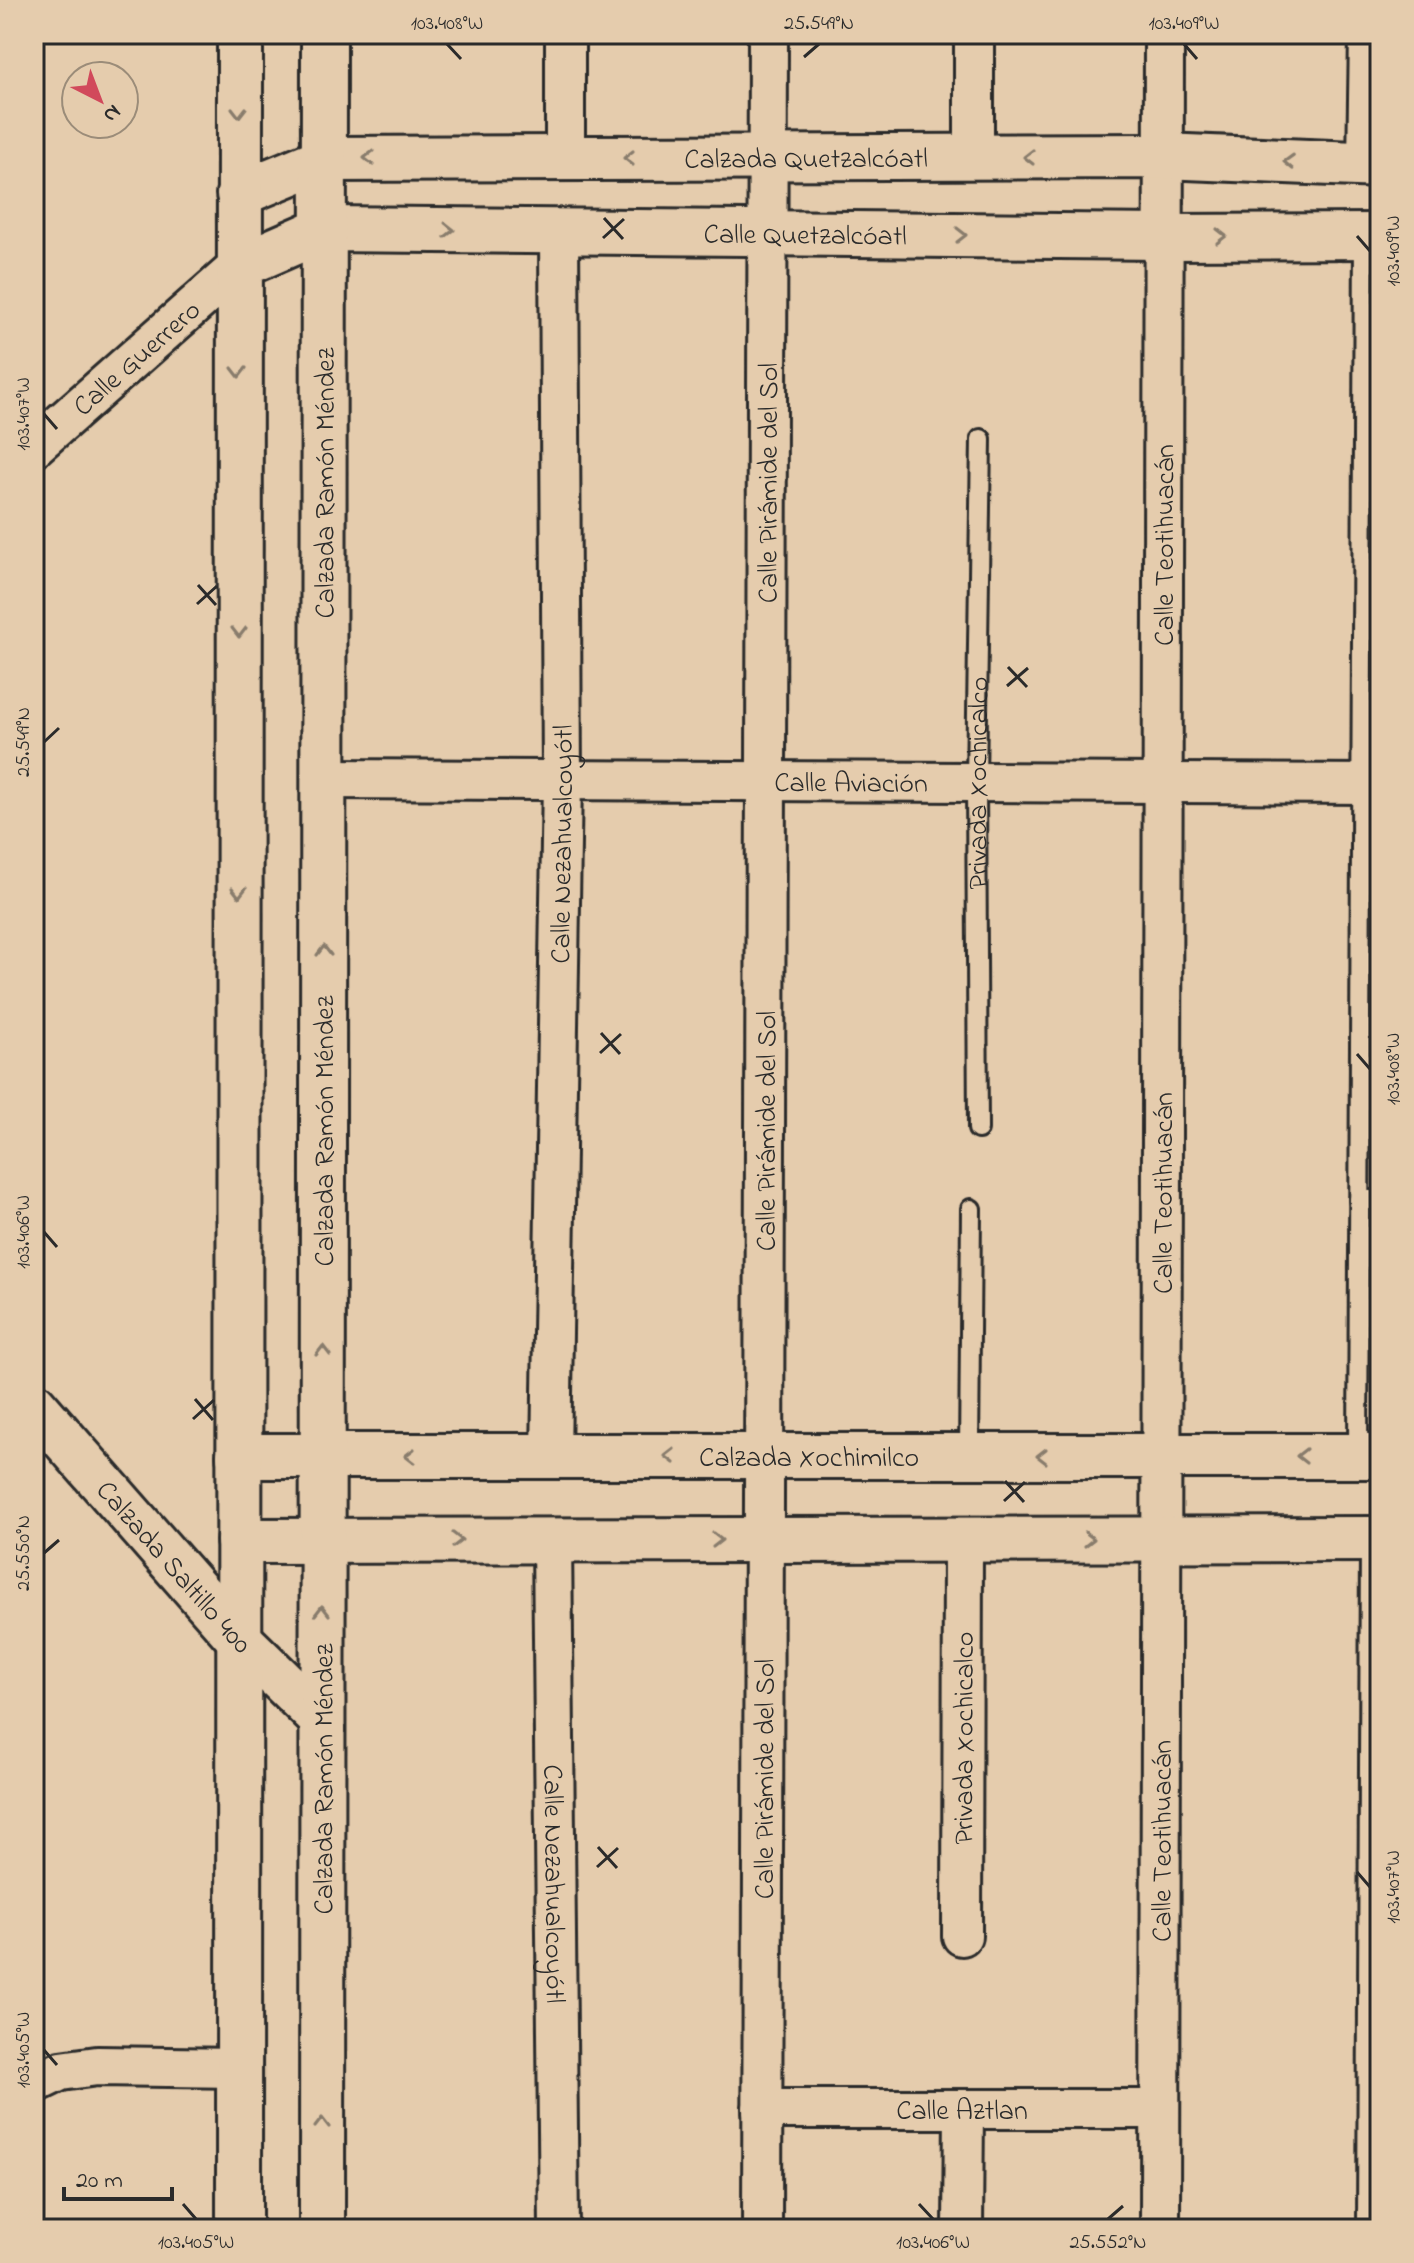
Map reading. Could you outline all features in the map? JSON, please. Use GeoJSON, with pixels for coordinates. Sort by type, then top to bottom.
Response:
{"type":"FeatureCollection","features":[{"type":"Feature","properties":{"kind":"street"},"geometry":{"type":"LineString","coordinates":[[239,2229],[240,34]]}},
{"type":"Feature","properties":{"kind":"street","name":"Calzada Ramón Méndez"},"geometry":{"type":"LineString","coordinates":[[322,2229],[324,34]]}},
{"type":"Feature","properties":{"kind":"street"},"geometry":{"type":"LineString","coordinates":[[565,34],[565,158]]}},
{"type":"Feature","properties":{"kind":"street","name":"Calle Pirámide del Sol"},"geometry":{"type":"LineString","coordinates":[[762,2229],[768,34]]}},
{"type":"Feature","properties":{"kind":"street"},"geometry":{"type":"LineString","coordinates":[[974,34],[974,157]]}},
{"type":"Feature","properties":{"kind":"street","name":"Calle Teotihuacán"},"geometry":{"type":"LineString","coordinates":[[1160,2229],[1164,34]]}},
{"type":"Feature","properties":{"kind":"street"},"geometry":{"type":"LineString","coordinates":[[1369,34],[1374,165]]}},
{"type":"Feature","properties":{"kind":"street","name":"Calzada Quetzalcóatl"},"geometry":{"type":"LineString","coordinates":[[239,194],[324,159],[1163,156],[1374,165]]}},
{"type":"Feature","properties":{"kind":"street","name":"Calle Quetzalcóatl"},"geometry":{"type":"LineString","coordinates":[[239,266],[324,229],[1372,236]]}},
{"type":"Feature","properties":{"kind":"street","name":"Calle Nezahualcoyótl"},"geometry":{"type":"LineString","coordinates":[[551,1456],[562,780],[559,231]]}},
{"type":"Feature","properties":{"kind":"street","name":"Calle Guerrero"},"geometry":{"type":"LineString","coordinates":[[34,447],[239,266]]}},
{"type":"Feature","properties":{"kind":"street","name":"Calle Aviación"},"geometry":{"type":"LineString","coordinates":[[323,779],[1371,784]]}},
{"type":"Feature","properties":{"kind":"street","name":"Calzada Saltillo 400"},"geometry":{"type":"LineString","coordinates":[[34,1405],[239,1639],[322,1720]]}},
{"type":"Feature","properties":{"kind":"street","name":"Calzada Xochimilco"},"geometry":{"type":"LineString","coordinates":[[239,1456],[1369,1456]]}},
{"type":"Feature","properties":{"kind":"street","name":"Privada Xochicalco"},"geometry":{"type":"LineString","coordinates":[[962,1936],[963,1539]]}},
{"type":"Feature","properties":{"kind":"street"},"geometry":{"type":"LineString","coordinates":[[239,1541],[1375,1539]]}},
{"type":"Feature","properties":{"kind":"street","name":"Calle Nezahualcoyótl"},"geometry":{"type":"LineString","coordinates":[[552,1540],[559,2229]]}},
{"type":"Feature","properties":{"kind":"street"},"geometry":{"type":"LineString","coordinates":[[34,2084],[61,2071],[97,2066],[239,2068]]}},
{"type":"Feature","properties":{"kind":"street","name":"Calle Aztlan"},"geometry":{"type":"LineString","coordinates":[[762,2109],[1160,2109]]}},
{"type":"Feature","properties":{"kind":"street"},"geometry":{"type":"LineString","coordinates":[[963,2229],[964,2109]]}},
{"type":"Feature","properties":{"kind":"lane"},"geometry":{"type":"LineString","coordinates":[[1369,1456],[1359,1200],[1371,784],[1372,236]]}},
{"type":"Feature","properties":{"kind":"lane","name":"Privada Xochicalco"},"geometry":{"type":"LineString","coordinates":[[978,1129],[976,782],[981,439]]}},
{"type":"Feature","properties":{"kind":"lane"},"geometry":{"type":"LineString","coordinates":[[1359,1200],[1380,1200]]}},
{"type":"Feature","properties":{"kind":"lane"},"geometry":{"type":"LineString","coordinates":[[969,1456],[971,1209]]}},
{"type":"Feature","properties":{"kind":"lane"},"geometry":{"type":"LineString","coordinates":[[1367,2229],[1375,1539]]}}]}
